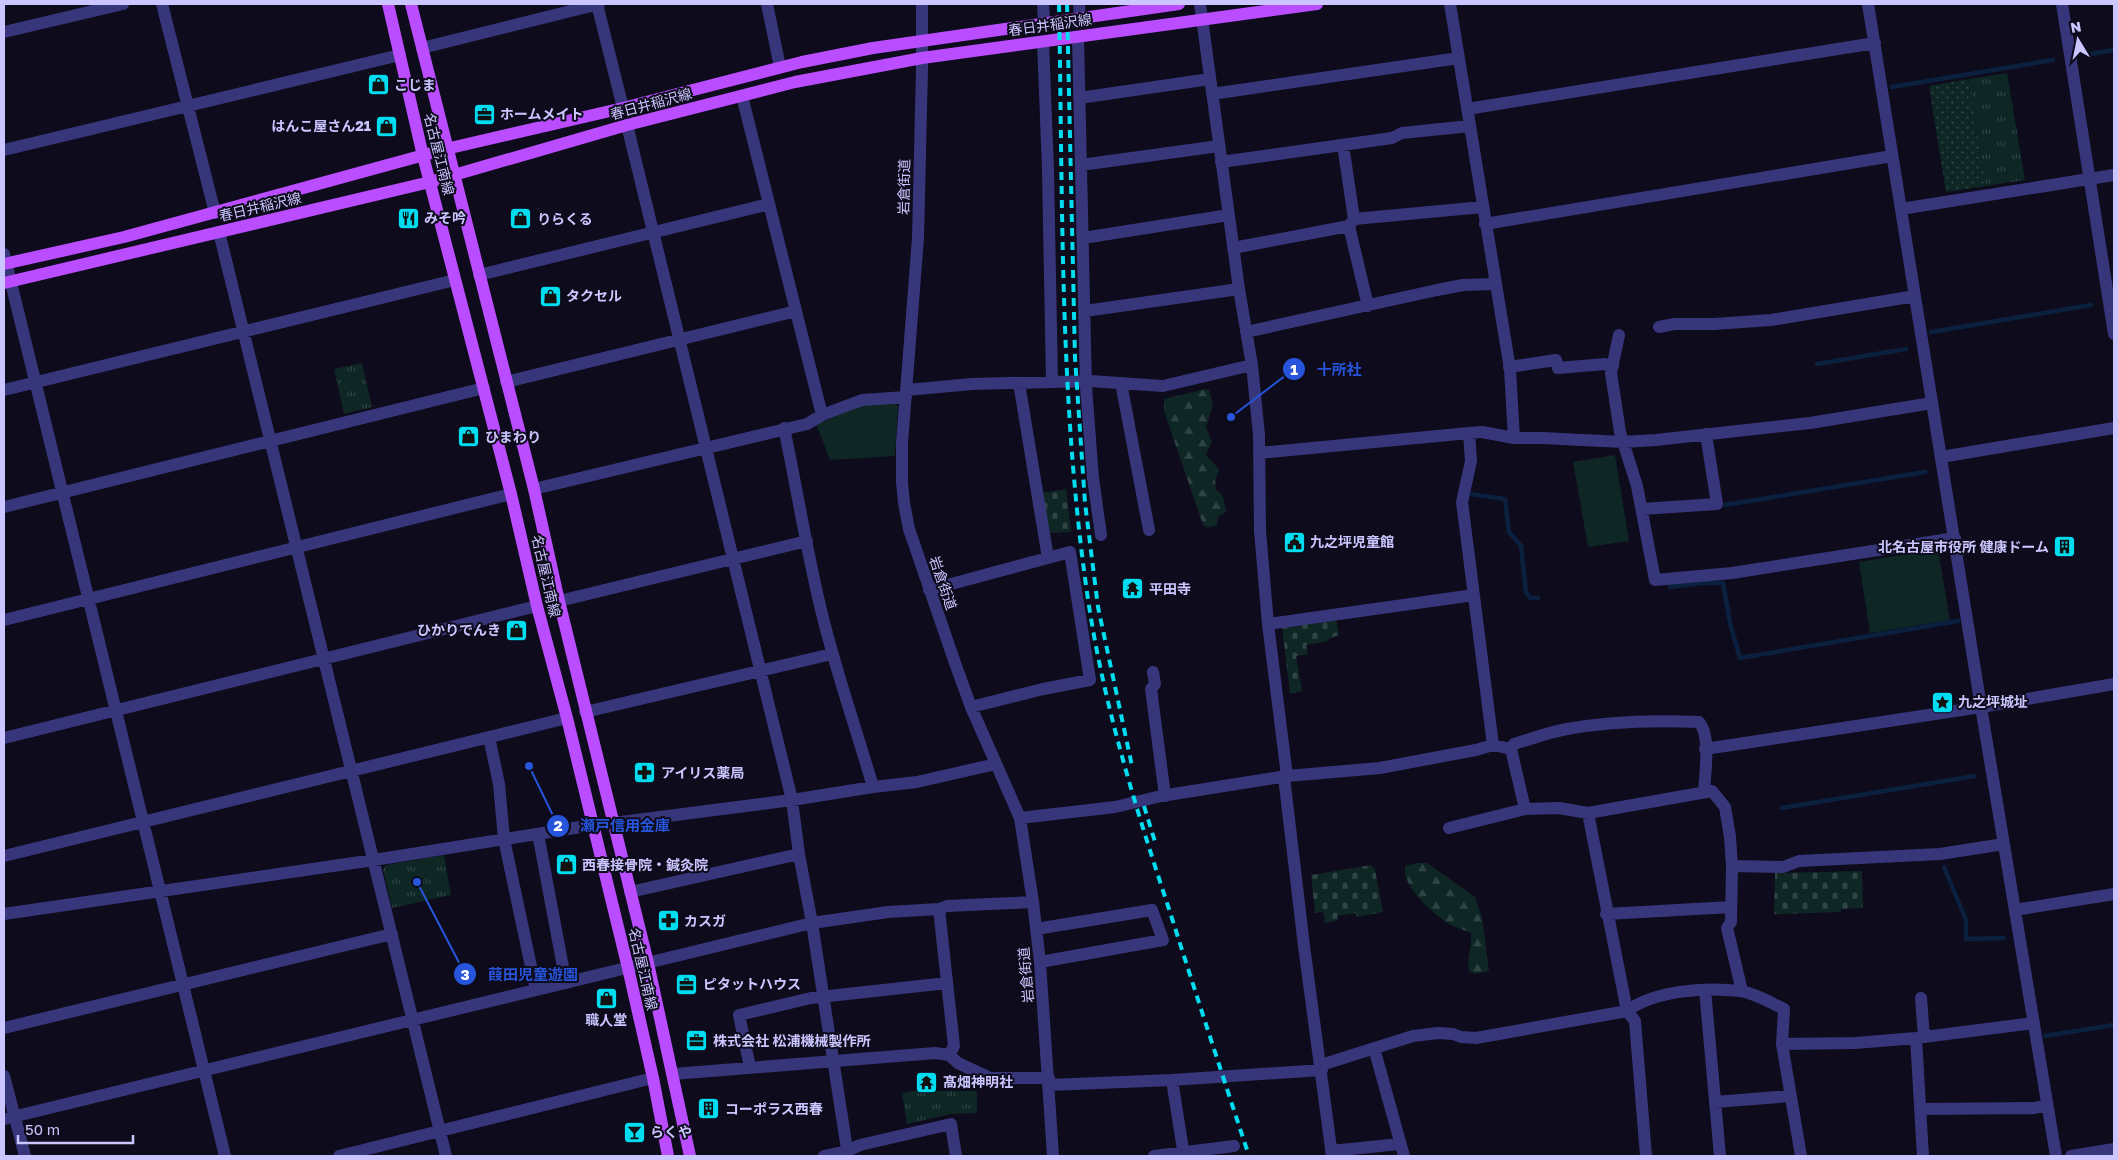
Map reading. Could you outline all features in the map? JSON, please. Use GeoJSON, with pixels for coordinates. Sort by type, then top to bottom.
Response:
{"type":"FeatureCollection","features":[{"type":"Feature","properties":{"kind":"main road","name":"名古屋江南線"},"geometry":{"type":"LineString","coordinates":[[388,4],[423,156],[511,494],[537,606],[567,718],[628,968],[653,1078],[668,1156]]}},
{"type":"Feature","properties":{"kind":"main road","name":"名古屋江南線"},"geometry":{"type":"LineString","coordinates":[[411,4],[446,149],[534,489],[558,601],[648,963],[690,1156]]}},
{"type":"Feature","properties":{"kind":"main road","name":"春日井稲沢線"},"geometry":{"type":"LineString","coordinates":[[5,261],[124,237],[446,149],[623,108],[780,67],[873,48],[1179,4]]}},
{"type":"Feature","properties":{"kind":"main road","name":"春日井稲沢線"},"geometry":{"type":"LineString","coordinates":[[7,283],[430,182],[627,125],[794,82],[922,58],[1317,4]]}},
{"type":"Feature","properties":{"kind":"street"},"geometry":{"type":"LineString","coordinates":[[4,32],[123,4]]}},
{"type":"Feature","properties":{"kind":"street"},"geometry":{"type":"LineString","coordinates":[[162,4],[215,213]]}},
{"type":"Feature","properties":{"kind":"street"},"geometry":{"type":"LineString","coordinates":[[422,48],[598,4],[623,108]]}},
{"type":"Feature","properties":{"kind":"street"},"geometry":{"type":"LineString","coordinates":[[767,4],[780,67]]}},
{"type":"Feature","properties":{"kind":"street","name":"岩倉街道"},"geometry":{"type":"LineString","coordinates":[[922,4],[923,41],[918,238],[902,482],[904,503],[909,529],[929,590],[971,707],[1020,818],[1034,902],[1040,962],[1053,1156]]}},
{"type":"Feature","properties":{"kind":"street"},"geometry":{"type":"LineString","coordinates":[[1043,4],[1044,22]]}},
{"type":"Feature","properties":{"kind":"street"},"geometry":{"type":"LineString","coordinates":[[1079,4],[1080,18]]}},
{"type":"Feature","properties":{"kind":"street"},"geometry":{"type":"LineString","coordinates":[[1200,4],[1233,248],[1252,364],[1259,454],[1260,531],[1268,624],[1304,946],[1322,1068],[1331,1155],[1399,1144]]}},
{"type":"Feature","properties":{"kind":"street"},"geometry":{"type":"LineString","coordinates":[[1450,4],[1509,367],[1514,438]]}},
{"type":"Feature","properties":{"kind":"street"},"geometry":{"type":"LineString","coordinates":[[1868,4],[1981,707],[2056,1156]]}},
{"type":"Feature","properties":{"kind":"street"},"geometry":{"type":"LineString","coordinates":[[2062,4],[2114,334]]}},
{"type":"Feature","properties":{"kind":"street"},"geometry":{"type":"LineString","coordinates":[[1078,37],[1086,381],[1093,478],[1101,535]]}},
{"type":"Feature","properties":{"kind":"street"},"geometry":{"type":"LineString","coordinates":[[1043,42],[1048,169],[1052,382]]}},
{"type":"Feature","properties":{"kind":"street"},"geometry":{"type":"LineString","coordinates":[[1467,110],[1874,43]]}},
{"type":"Feature","properties":{"kind":"street"},"geometry":{"type":"LineString","coordinates":[[4,150],[400,55]]}},
{"type":"Feature","properties":{"kind":"street"},"geometry":{"type":"LineString","coordinates":[[1212,94],[1459,58]]}},
{"type":"Feature","properties":{"kind":"street"},"geometry":{"type":"LineString","coordinates":[[1079,98],[1210,79]]}},
{"type":"Feature","properties":{"kind":"street"},"geometry":{"type":"LineString","coordinates":[[742,96],[822,415]]}},
{"type":"Feature","properties":{"kind":"street"},"geometry":{"type":"LineString","coordinates":[[627,125],[792,800],[799,854],[812,923],[848,1153]]}},
{"type":"Feature","properties":{"kind":"street"},"geometry":{"type":"LineString","coordinates":[[1221,162],[1392,138],[1402,133],[1470,126]]}},
{"type":"Feature","properties":{"kind":"street"},"geometry":{"type":"LineString","coordinates":[[1343,145],[1351,223],[1368,306]]}},
{"type":"Feature","properties":{"kind":"street"},"geometry":{"type":"LineString","coordinates":[[1081,165],[1219,146]]}},
{"type":"Feature","properties":{"kind":"street"},"geometry":{"type":"LineString","coordinates":[[1485,224],[1892,156]]}},
{"type":"Feature","properties":{"kind":"street"},"geometry":{"type":"LineString","coordinates":[[1901,209],[2114,175]]}},
{"type":"Feature","properties":{"kind":"street"},"geometry":{"type":"LineString","coordinates":[[479,275],[769,204]]}},
{"type":"Feature","properties":{"kind":"street"},"geometry":{"type":"LineString","coordinates":[[1233,248],[1351,223],[1483,207]]}},
{"type":"Feature","properties":{"kind":"street"},"geometry":{"type":"LineString","coordinates":[[1083,238],[1229,215]]}},
{"type":"Feature","properties":{"kind":"street"},"geometry":{"type":"LineString","coordinates":[[219,232],[446,1156]]}},
{"type":"Feature","properties":{"kind":"street"},"geometry":{"type":"LineString","coordinates":[[5,261],[7,283],[35,382],[225,1156]]}},
{"type":"Feature","properties":{"kind":"street"},"geometry":{"type":"LineString","coordinates":[[4,390],[455,280]]}},
{"type":"Feature","properties":{"kind":"street"},"geometry":{"type":"LineString","coordinates":[[1246,332],[1463,285],[1495,284]]}},
{"type":"Feature","properties":{"kind":"street"},"geometry":{"type":"LineString","coordinates":[[1085,311],[1239,289]]}},
{"type":"Feature","properties":{"kind":"street"},"geometry":{"type":"LineString","coordinates":[[1658,327],[1674,324],[1714,324],[1771,320],[1915,296]]}},
{"type":"Feature","properties":{"kind":"street"},"geometry":{"type":"LineString","coordinates":[[506,382],[796,311]]}},
{"type":"Feature","properties":{"kind":"street"},"geometry":{"type":"LineString","coordinates":[[1619,335],[1611,374],[1620,432],[1637,486],[1655,580],[1732,573],[1955,538]]}},
{"type":"Feature","properties":{"kind":"street"},"geometry":{"type":"LineString","coordinates":[[1509,367],[1556,360],[1558,368],[1605,364],[1613,366]]}},
{"type":"Feature","properties":{"kind":"street"},"geometry":{"type":"LineString","coordinates":[[534,489],[806,424],[822,415],[862,400],[972,384],[1086,381],[1162,386],[1252,364]]}},
{"type":"Feature","properties":{"kind":"street"},"geometry":{"type":"LineString","coordinates":[[1019,383],[1048,558]]}},
{"type":"Feature","properties":{"kind":"street"},"geometry":{"type":"LineString","coordinates":[[1121,383],[1149,530]]}},
{"type":"Feature","properties":{"kind":"street"},"geometry":{"type":"LineString","coordinates":[[4,506],[484,388]]}},
{"type":"Feature","properties":{"kind":"street"},"geometry":{"type":"LineString","coordinates":[[1259,454],[1482,432],[1514,438],[1623,442],[1810,423],[1932,403]]}},
{"type":"Feature","properties":{"kind":"street"},"geometry":{"type":"LineString","coordinates":[[784,428],[818,596],[832,654],[849,704],[873,787]]}},
{"type":"Feature","properties":{"kind":"street"},"geometry":{"type":"LineString","coordinates":[[1941,456],[2114,428]]}},
{"type":"Feature","properties":{"kind":"street"},"geometry":{"type":"LineString","coordinates":[[1469,433],[1471,461],[1462,502],[1493,745]]}},
{"type":"Feature","properties":{"kind":"street"},"geometry":{"type":"LineString","coordinates":[[1642,509],[1717,504],[1706,434]]}},
{"type":"Feature","properties":{"kind":"street"},"geometry":{"type":"LineString","coordinates":[[4,620],[511,494]]}},
{"type":"Feature","properties":{"kind":"street"},"geometry":{"type":"LineString","coordinates":[[558,601],[807,541]]}},
{"type":"Feature","properties":{"kind":"street"},"geometry":{"type":"LineString","coordinates":[[929,590],[1070,552],[1090,680],[1043,688],[971,707]]}},
{"type":"Feature","properties":{"kind":"street"},"geometry":{"type":"LineString","coordinates":[[1268,624],[1474,594]]}},
{"type":"Feature","properties":{"kind":"street"},"geometry":{"type":"LineString","coordinates":[[4,738],[537,606]]}},
{"type":"Feature","properties":{"kind":"street"},"geometry":{"type":"LineString","coordinates":[[585,712],[832,654]]}},
{"type":"Feature","properties":{"kind":"street"},"geometry":{"type":"LineString","coordinates":[[1153,672],[1155,684],[1150,689],[1165,796]]}},
{"type":"Feature","properties":{"kind":"street"},"geometry":{"type":"LineString","coordinates":[[1705,749],[1981,707],[2114,684]]}},
{"type":"Feature","properties":{"kind":"street"},"geometry":{"type":"LineString","coordinates":[[4,856],[567,718]]}},
{"type":"Feature","properties":{"kind":"street"},"geometry":{"type":"LineString","coordinates":[[1525,809],[1511,749],[1514,744],[1564,729],[1588,726],[1669,720],[1699,722],[1703,726],[1706,743],[1704,792]]}},
{"type":"Feature","properties":{"kind":"street"},"geometry":{"type":"LineString","coordinates":[[489,737],[499,784],[504,839],[536,990]]}},
{"type":"Feature","properties":{"kind":"street"},"geometry":{"type":"LineString","coordinates":[[1020,818],[1115,807],[1165,796],[1286,776],[1380,768],[1476,750],[1493,745],[1511,749]]}},
{"type":"Feature","properties":{"kind":"street"},"geometry":{"type":"LineString","coordinates":[[613,822],[792,800],[917,782],[996,764]]}},
{"type":"Feature","properties":{"kind":"street"},"geometry":{"type":"LineString","coordinates":[[1449,828],[1525,809],[1559,808],[1588,813],[1712,791],[1726,807],[1732,866],[1731,922],[1728,928],[1742,992]]}},
{"type":"Feature","properties":{"kind":"street"},"geometry":{"type":"LineString","coordinates":[[1588,813],[1606,914],[1627,1011],[1635,1021],[1646,1156]]}},
{"type":"Feature","properties":{"kind":"street"},"geometry":{"type":"LineString","coordinates":[[4,914],[374,860],[593,825]]}},
{"type":"Feature","properties":{"kind":"street"},"geometry":{"type":"LineString","coordinates":[[538,834],[566,983]]}},
{"type":"Feature","properties":{"kind":"street"},"geometry":{"type":"LineString","coordinates":[[1732,866],[1783,867],[1799,861],[1940,854],[2004,844]]}},
{"type":"Feature","properties":{"kind":"street"},"geometry":{"type":"LineString","coordinates":[[630,892],[799,854]]}},
{"type":"Feature","properties":{"kind":"street"},"geometry":{"type":"LineString","coordinates":[[2015,910],[2114,894]]}},
{"type":"Feature","properties":{"kind":"street"},"geometry":{"type":"LineString","coordinates":[[9,1118],[812,923],[888,912],[939,909],[947,906],[1034,902]]}},
{"type":"Feature","properties":{"kind":"street"},"geometry":{"type":"LineString","coordinates":[[1606,914],[1731,907]]}},
{"type":"Feature","properties":{"kind":"street"},"geometry":{"type":"LineString","coordinates":[[939,909],[954,1046],[949,1055]]}},
{"type":"Feature","properties":{"kind":"street"},"geometry":{"type":"LineString","coordinates":[[1036,929],[1152,910],[1164,940],[1040,962]]}},
{"type":"Feature","properties":{"kind":"street"},"geometry":{"type":"LineString","coordinates":[[4,1028],[392,934]]}},
{"type":"Feature","properties":{"kind":"street"},"geometry":{"type":"LineString","coordinates":[[750,1067],[739,1015],[811,998],[947,983]]}},
{"type":"Feature","properties":{"kind":"street"},"geometry":{"type":"LineString","coordinates":[[673,1074],[935,1053],[949,1055],[958,1063],[990,1078],[1049,1081],[1172,1080],[1322,1068],[1374,1048],[1413,1036],[1438,1033],[1453,1034],[1460,1038],[1476,1038],[1627,1011],[1638,1002],[1665,995],[1696,990],[1742,992],[1784,1008],[1782,1044],[1801,1156]]}},
{"type":"Feature","properties":{"kind":"street"},"geometry":{"type":"LineString","coordinates":[[1705,990],[1720,1156]]}},
{"type":"Feature","properties":{"kind":"street"},"geometry":{"type":"LineString","coordinates":[[1921,998],[1920,1038],[1923,1156]]}},
{"type":"Feature","properties":{"kind":"street"},"geometry":{"type":"LineString","coordinates":[[1782,1044],[1855,1043],[1920,1038],[2034,1022]]}},
{"type":"Feature","properties":{"kind":"street"},"geometry":{"type":"LineString","coordinates":[[1374,1048],[1399,1144],[1404,1156]]}},
{"type":"Feature","properties":{"kind":"street"},"geometry":{"type":"LineString","coordinates":[[4,1076],[9,1118],[25,1156]]}},
{"type":"Feature","properties":{"kind":"street"},"geometry":{"type":"LineString","coordinates":[[339,1156],[653,1078]]}},
{"type":"Feature","properties":{"kind":"street"},"geometry":{"type":"LineString","coordinates":[[1172,1080],[1184,1155]]}},
{"type":"Feature","properties":{"kind":"street"},"geometry":{"type":"LineString","coordinates":[[1715,1102],[1791,1096]]}},
{"type":"Feature","properties":{"kind":"street"},"geometry":{"type":"LineString","coordinates":[[1921,1109],[2035,1108],[2047,1105]]}},
{"type":"Feature","properties":{"kind":"street"},"geometry":{"type":"LineString","coordinates":[[824,1156],[848,1153],[860,1145],[951,1124],[956,1156]]}},
{"type":"Feature","properties":{"kind":"street"},"geometry":{"type":"LineString","coordinates":[[1154,1156],[1184,1155],[1234,1146]]}},
{"type":"Feature","properties":{"kind":"street"},"geometry":{"type":"LineString","coordinates":[[2071,1156],[2114,1149]]}},
{"type":"Feature","properties":{"kind":"green space"},"geometry":{"type":"Polygon","coordinates":[[[2007,73],[2025,180],[1986,186],[1969,79],[2007,73]]]}},
{"type":"Feature","properties":{"kind":"green space"},"geometry":{"type":"Polygon","coordinates":[[[1969,79],[1986,186],[1946,192],[1929,86],[1969,79]]]}},
{"type":"Feature","properties":{"kind":"green space"},"geometry":{"type":"Polygon","coordinates":[[[362,363],[372,407],[344,414],[334,369],[362,363]]]}},
{"type":"Feature","properties":{"kind":"green space"},"geometry":{"type":"Polygon","coordinates":[[[1206,389],[1209,390],[1213,405],[1206,427],[1212,442],[1206,455],[1218,468],[1219,471],[1215,479],[1216,490],[1223,496],[1226,512],[1218,517],[1217,525],[1207,528],[1203,525],[1164,411],[1164,399],[1206,389]]]}},
{"type":"Feature","properties":{"kind":"green space"},"geometry":{"type":"Polygon","coordinates":[[[895,403],[898,406],[895,456],[830,460],[816,424],[863,405],[895,403]]]}},
{"type":"Feature","properties":{"kind":"green space"},"geometry":{"type":"Polygon","coordinates":[[[1615,455],[1629,541],[1588,547],[1573,462],[1615,455]]]}},
{"type":"Feature","properties":{"kind":"green space"},"geometry":{"type":"Polygon","coordinates":[[[1066,489],[1071,532],[1048,533],[1041,493],[1066,489]]]}},
{"type":"Feature","properties":{"kind":"green space"},"geometry":{"type":"Polygon","coordinates":[[[1938,549],[1950,620],[1870,633],[1859,562],[1938,549]]]}},
{"type":"Feature","properties":{"kind":"green space"},"geometry":{"type":"Polygon","coordinates":[[[1336,618],[1339,635],[1329,639],[1329,641],[1306,645],[1308,654],[1296,656],[1302,691],[1290,694],[1282,626],[1336,618]]]}},
{"type":"Feature","properties":{"kind":"green space"},"geometry":{"type":"Polygon","coordinates":[[[444,855],[451,895],[392,908],[383,869],[386,865],[444,855]]]}},
{"type":"Feature","properties":{"kind":"green space"},"geometry":{"type":"Polygon","coordinates":[[[1427,863],[1475,897],[1482,918],[1489,971],[1474,974],[1469,971],[1468,961],[1471,933],[1445,921],[1414,892],[1405,874],[1405,866],[1427,863]]]}},
{"type":"Feature","properties":{"kind":"green space"},"geometry":{"type":"Polygon","coordinates":[[[1371,865],[1375,870],[1383,912],[1357,917],[1356,913],[1337,916],[1338,920],[1325,923],[1323,912],[1315,913],[1311,875],[1371,865]]]}},
{"type":"Feature","properties":{"kind":"green space"},"geometry":{"type":"Polygon","coordinates":[[[1862,871],[1863,908],[1841,909],[1841,912],[1774,914],[1775,873],[1862,871]]]}},
{"type":"Feature","properties":{"kind":"green space"},"geometry":{"type":"Polygon","coordinates":[[[912,1091],[977,1091],[977,1113],[951,1114],[907,1124],[902,1093],[912,1091]]]}},
{"type":"Feature","properties":{"kind":"waterway"},"geometry":{"type":"LineString","coordinates":[[2090,54],[2114,50]]}},
{"type":"Feature","properties":{"kind":"waterway"},"geometry":{"type":"LineString","coordinates":[[1892,87],[2053,60]]}},
{"type":"Feature","properties":{"kind":"waterway"},"geometry":{"type":"LineString","coordinates":[[1931,332],[2091,305]]}},
{"type":"Feature","properties":{"kind":"waterway"},"geometry":{"type":"LineString","coordinates":[[1817,364],[1906,349]]}},
{"type":"Feature","properties":{"kind":"waterway"},"geometry":{"type":"LineString","coordinates":[[1725,505],[1925,472]]}},
{"type":"Feature","properties":{"kind":"waterway"},"geometry":{"type":"LineString","coordinates":[[1470,494],[1505,499],[1509,532],[1521,546],[1526,592],[1530,598],[1538,598]]}},
{"type":"Feature","properties":{"kind":"waterway"},"geometry":{"type":"LineString","coordinates":[[1670,587],[1701,583],[1723,583],[1730,623],[1740,658],[1958,621]]}},
{"type":"Feature","properties":{"kind":"waterway"},"geometry":{"type":"LineString","coordinates":[[1782,808],[1975,776]]}},
{"type":"Feature","properties":{"kind":"waterway"},"geometry":{"type":"LineString","coordinates":[[1944,867],[1966,920],[1966,939],[2004,938]]}},
{"type":"Feature","properties":{"kind":"waterway"},"geometry":{"type":"LineString","coordinates":[[2045,1036],[2114,1025]]}},
{"type":"Feature","properties":{"kind":"railway"},"geometry":{"type":"LineString","coordinates":[[1059,4],[1062,230],[1067,381],[1079,531],[1089,606],[1104,683],[1133,796],[1249,1156]]}},
{"type":"Feature","properties":{"kind":"railway"},"geometry":{"type":"LineString","coordinates":[[1067,4],[1075,358],[1085,503],[1098,607],[1132,766]]}},
{"type":"Feature","properties":{"kind":"railway"},"geometry":{"type":"LineString","coordinates":[[1144,806],[1156,845]]}},
{"type":"Feature","properties":{"kind":"place","name":"こじま"},"geometry":{"type":"Point","coordinates":[378,85]}},
{"type":"Feature","properties":{"kind":"place","name":"ホームメイト"},"geometry":{"type":"Point","coordinates":[484,114]}},
{"type":"Feature","properties":{"kind":"place","name":"はんこ屋さん21"},"geometry":{"type":"Point","coordinates":[387,126]}},
{"type":"Feature","properties":{"kind":"place","name":"みそ吟"},"geometry":{"type":"Point","coordinates":[408,218]}},
{"type":"Feature","properties":{"kind":"place","name":"りらくる"},"geometry":{"type":"Point","coordinates":[521,219]}},
{"type":"Feature","properties":{"kind":"place","name":"タクセル"},"geometry":{"type":"Point","coordinates":[550,296]}},
{"type":"Feature","properties":{"kind":"place","name":"十所社"},"geometry":{"type":"Point","coordinates":[1231,417]}},
{"type":"Feature","properties":{"kind":"place","name":"ひまわり"},"geometry":{"type":"Point","coordinates":[469,437]}},
{"type":"Feature","properties":{"kind":"place","name":"九之坪児童館"},"geometry":{"type":"Point","coordinates":[1294,542]}},
{"type":"Feature","properties":{"kind":"place","name":"北名古屋市役所 健康ドーム"},"geometry":{"type":"Point","coordinates":[2065,547]}},
{"type":"Feature","properties":{"kind":"place","name":"平田寺"},"geometry":{"type":"Point","coordinates":[1133,589]}},
{"type":"Feature","properties":{"kind":"place","name":"ひかりでんき"},"geometry":{"type":"Point","coordinates":[517,630]}},
{"type":"Feature","properties":{"kind":"place","name":"九之坪城址"},"geometry":{"type":"Point","coordinates":[1942,702]}},
{"type":"Feature","properties":{"kind":"place","name":"瀬戸信用金庫"},"geometry":{"type":"Point","coordinates":[529,766]}},
{"type":"Feature","properties":{"kind":"place","name":"アイリス薬局"},"geometry":{"type":"Point","coordinates":[645,773]}},
{"type":"Feature","properties":{"kind":"place","name":"西春接骨院・鍼灸院"},"geometry":{"type":"Point","coordinates":[566,865]}},
{"type":"Feature","properties":{"kind":"place","name":"葭田児童遊園"},"geometry":{"type":"Point","coordinates":[417,882]}},
{"type":"Feature","properties":{"kind":"place","name":"カスガ"},"geometry":{"type":"Point","coordinates":[668,921]}},
{"type":"Feature","properties":{"kind":"place","name":"ピタットハウス"},"geometry":{"type":"Point","coordinates":[687,984]}},
{"type":"Feature","properties":{"kind":"place","name":"職人堂"},"geometry":{"type":"Point","coordinates":[606,998]}},
{"type":"Feature","properties":{"kind":"place","name":"株式会社 松浦機械製作所"},"geometry":{"type":"Point","coordinates":[697,1041]}},
{"type":"Feature","properties":{"kind":"place","name":"髙畑神明社"},"geometry":{"type":"Point","coordinates":[927,1082]}},
{"type":"Feature","properties":{"kind":"place","name":"コーポラス西春"},"geometry":{"type":"Point","coordinates":[709,1109]}},
{"type":"Feature","properties":{"kind":"place","name":"らくや"},"geometry":{"type":"Point","coordinates":[634,1132]}}]}
